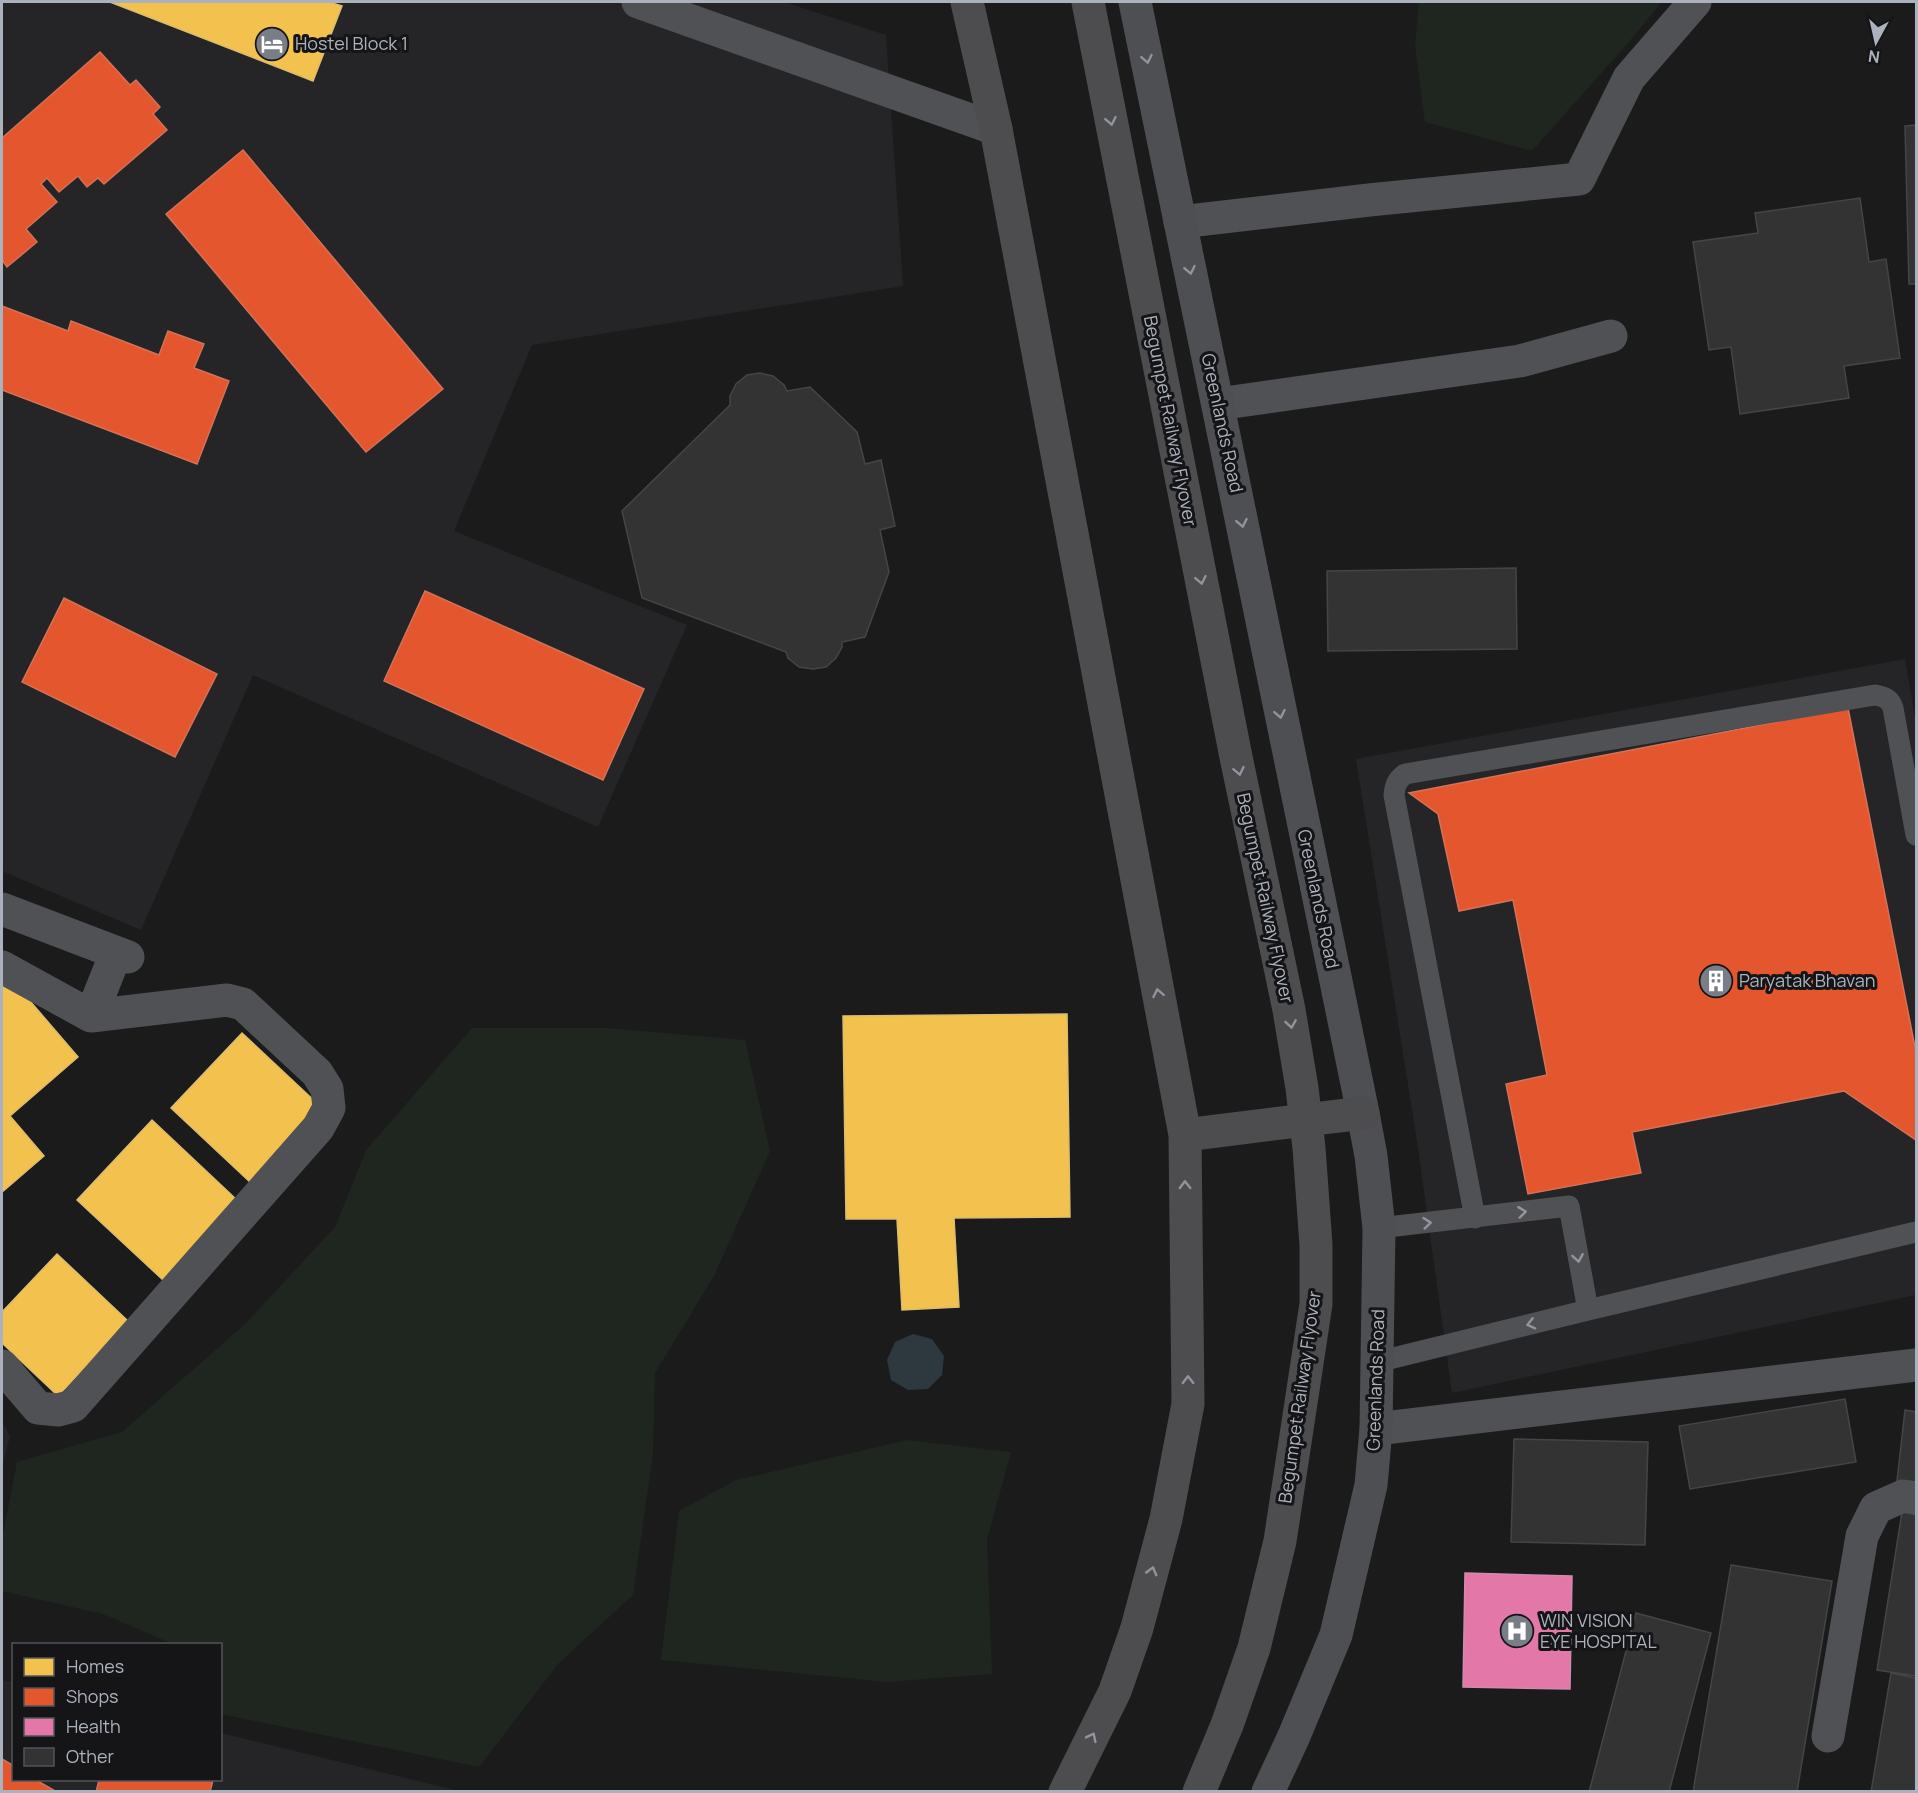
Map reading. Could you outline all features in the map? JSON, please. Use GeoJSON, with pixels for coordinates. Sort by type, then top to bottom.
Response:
{"type":"FeatureCollection","features":[{"type":"Feature","properties":{"kind":"main road"},"geometry":{"type":"LineString","coordinates":[[967,2],[996,129],[1185,1135],[1188,1404],[1166,1519],[1137,1628],[1115,1691],[1067,1791]]}},
{"type":"Feature","properties":{"kind":"main road","name":"Begumpet Railway Flyover"},"geometry":{"type":"LineString","coordinates":[[1088,2],[1236,757],[1289,1011],[1309,1148],[1316,1245],[1316,1304],[1280,1541],[1254,1648],[1227,1725],[1199,1791]]}},
{"type":"Feature","properties":{"kind":"main road"},"geometry":{"type":"LineString","coordinates":[[1185,1135],[1363,1113]]}},
{"type":"Feature","properties":{"kind":"street"},"geometry":{"type":"LineString","coordinates":[[638,2],[996,129]]}},
{"type":"Feature","properties":{"kind":"street","name":"Greenlands Road"},"geometry":{"type":"LineString","coordinates":[[1135,2],[1363,1113],[1371,1156],[1378,1228],[1376,1429],[1371,1485],[1336,1635],[1299,1726],[1268,1791]]}},
{"type":"Feature","properties":{"kind":"street"},"geometry":{"type":"LineString","coordinates":[[1180,222],[1579,179],[1629,78],[1695,2]]}},
{"type":"Feature","properties":{"kind":"street"},"geometry":{"type":"LineString","coordinates":[[1218,404],[1520,361],[1611,336]]}},
{"type":"Feature","properties":{"kind":"street"},"geometry":{"type":"LineString","coordinates":[[2,909],[122,955],[91,1016]]}},
{"type":"Feature","properties":{"kind":"street"},"geometry":{"type":"LineString","coordinates":[[2,967],[4,966],[91,1016],[227,999],[243,1004],[317,1073],[327,1089],[328,1108],[318,1128],[73,1406],[58,1410],[38,1408],[2,1366]]}},
{"type":"Feature","properties":{"kind":"street"},"geometry":{"type":"LineString","coordinates":[[1376,1429],[1917,1365]]}},
{"type":"Feature","properties":{"kind":"street"},"geometry":{"type":"LineString","coordinates":[[1828,1736],[1862,1536],[1876,1508],[1903,1496],[1917,1498]]}},
{"type":"Feature","properties":{"kind":"lane"},"geometry":{"type":"LineString","coordinates":[[1475,1218],[1394,795],[1398,778],[1405,774],[1875,696],[1890,701],[1893,708],[1917,835]]}},
{"type":"Feature","properties":{"kind":"lane"},"geometry":{"type":"LineString","coordinates":[[1378,1228],[1569,1206],[1588,1310]]}},
{"type":"Feature","properties":{"kind":"lane"},"geometry":{"type":"LineString","coordinates":[[1377,1362],[1917,1232]]}},
{"type":"Feature","properties":{"kind":"shaded area"},"geometry":{"type":"Polygon","coordinates":[[[2,2],[784,2],[886,35],[903,286],[532,345],[454,531],[687,625],[598,827],[253,675],[141,930],[2,871],[2,2]]]}},
{"type":"Feature","properties":{"kind":"shaded area"},"geometry":{"type":"Polygon","coordinates":[[[1419,2],[1662,2],[1532,151],[1425,122],[1415,45],[1419,2]]]}},
{"type":"Feature","properties":{"kind":"shaded area"},"geometry":{"type":"Polygon","coordinates":[[[1905,659],[1916,724],[1916,1295],[1452,1393],[1417,1141],[1356,759],[1905,659]]]}},
{"type":"Feature","properties":{"kind":"shaded area"},"geometry":{"type":"Polygon","coordinates":[[[472,1028],[606,1028],[745,1040],[770,1151],[714,1276],[655,1373],[653,1453],[633,1595],[559,1663],[479,1767],[222,1714],[222,1643],[171,1643],[103,1614],[2,1591],[2,1539],[17,1462],[122,1432],[244,1325],[335,1227],[366,1150],[472,1028]]]}},
{"type":"Feature","properties":{"kind":"shaded area"},"geometry":{"type":"Polygon","coordinates":[[[913,1334],[932,1339],[944,1356],[942,1375],[928,1389],[908,1390],[891,1380],[887,1360],[895,1342],[913,1334]]]}},
{"type":"Feature","properties":{"kind":"shaded area"},"geometry":{"type":"Polygon","coordinates":[[[2,1421],[10,1436],[2,1467],[2,1421]]]}},
{"type":"Feature","properties":{"kind":"shaded area"},"geometry":{"type":"Polygon","coordinates":[[[907,1440],[1011,1452],[987,1540],[992,1674],[887,1682],[661,1660],[679,1511],[736,1480],[907,1440]]]}},
{"type":"Feature","properties":{"kind":"shaded area"},"geometry":{"type":"Polygon","coordinates":[[[2,1680],[12,1682],[12,1781],[222,1781],[222,1733],[459,1791],[2,1791],[2,1680]]]}},
{"type":"Feature","properties":{"kind":"building: Homes","name":"Hostel Block 1"},"geometry":{"type":"Polygon","coordinates":[[[110,2],[329,2],[342,6],[313,81],[110,2]]]}},
{"type":"Feature","properties":{"kind":"building: Homes"},"geometry":{"type":"Polygon","coordinates":[[[6,973],[78,1057],[10,1116],[44,1156],[2,1192],[2,977],[6,973]]]}},
{"type":"Feature","properties":{"kind":"building: Homes"},"geometry":{"type":"Polygon","coordinates":[[[1067,1014],[1070,1217],[954,1218],[959,1307],[902,1310],[897,1219],[846,1219],[843,1016],[1067,1014]]]}},
{"type":"Feature","properties":{"kind":"building: Homes"},"geometry":{"type":"Polygon","coordinates":[[[242,1033],[322,1108],[251,1183],[171,1108],[242,1033]]]}},
{"type":"Feature","properties":{"kind":"building: Homes"},"geometry":{"type":"Polygon","coordinates":[[[152,1120],[238,1201],[163,1280],[77,1200],[152,1120]]]}},
{"type":"Feature","properties":{"kind":"building: Homes"},"geometry":{"type":"Polygon","coordinates":[[[57,1254],[128,1321],[58,1396],[2,1343],[2,1312],[57,1254]]]}},
{"type":"Feature","properties":{"kind":"building: Shops"},"geometry":{"type":"Polygon","coordinates":[[[100,52],[130,85],[136,80],[160,107],[153,114],[167,130],[104,184],[98,178],[87,187],[78,176],[59,192],[47,178],[41,184],[57,202],[26,229],[37,242],[7,267],[2,260],[2,138],[100,52]]]}},
{"type":"Feature","properties":{"kind":"building: Shops"},"geometry":{"type":"Polygon","coordinates":[[[243,150],[443,389],[366,452],[166,214],[243,150]]]}},
{"type":"Feature","properties":{"kind":"building: Shops"},"geometry":{"type":"Polygon","coordinates":[[[2,306],[68,331],[71,321],[159,355],[168,331],[204,344],[194,368],[229,381],[197,464],[2,390],[2,306]]]}},
{"type":"Feature","properties":{"kind":"building: Shops"},"geometry":{"type":"Polygon","coordinates":[[[425,591],[644,689],[603,780],[384,681],[425,591]]]}},
{"type":"Feature","properties":{"kind":"building: Shops"},"geometry":{"type":"Polygon","coordinates":[[[64,598],[217,674],[175,757],[22,682],[64,598]]]}},
{"type":"Feature","properties":{"kind":"building: Shops","name":"Paryatak Bhavan"},"geometry":{"type":"Polygon","coordinates":[[[1848,708],[1916,1052],[1916,1140],[1844,1091],[1632,1132],[1641,1173],[1528,1194],[1506,1084],[1547,1075],[1513,900],[1459,911],[1438,814],[1409,793],[1848,708]]]}},
{"type":"Feature","properties":{"kind":"building: Shops"},"geometry":{"type":"Polygon","coordinates":[[[2,1759],[12,1765],[12,1781],[38,1781],[57,1792],[2,1792],[2,1759]]]}},
{"type":"Feature","properties":{"kind":"building: Shops"},"geometry":{"type":"Polygon","coordinates":[[[99,1781],[213,1781],[210,1792],[96,1792],[99,1781]]]}},
{"type":"Feature","properties":{"kind":"building: Health","name":"WIN VISION EYE HOSPITAL"},"geometry":{"type":"Polygon","coordinates":[[[1465,1573],[1572,1576],[1570,1689],[1463,1687],[1465,1573]]]}},
{"type":"Feature","properties":{"kind":"building: Other"},"geometry":{"type":"Polygon","coordinates":[[[1916,125],[1916,284],[1909,284],[1905,126],[1916,125]]]}},
{"type":"Feature","properties":{"kind":"building: Other"},"geometry":{"type":"Polygon","coordinates":[[[1860,198],[1869,262],[1886,259],[1900,358],[1844,366],[1849,398],[1740,414],[1731,347],[1709,350],[1693,242],[1758,233],[1755,213],[1860,198]]]}},
{"type":"Feature","properties":{"kind":"building: Other"},"geometry":{"type":"Polygon","coordinates":[[[760,373],[773,376],[784,385],[787,391],[810,387],[857,432],[865,464],[881,460],[895,526],[880,530],[889,572],[865,637],[842,642],[836,658],[826,667],[813,669],[799,667],[788,658],[786,652],[642,598],[622,511],[730,405],[730,396],[736,384],[747,375],[760,373]]]}},
{"type":"Feature","properties":{"kind":"building: Other"},"geometry":{"type":"Polygon","coordinates":[[[1516,568],[1517,649],[1328,651],[1327,571],[1516,568]]]}},
{"type":"Feature","properties":{"kind":"building: Other"},"geometry":{"type":"Polygon","coordinates":[[[1845,1399],[1856,1462],[1690,1489],[1679,1426],[1845,1399]]]}},
{"type":"Feature","properties":{"kind":"building: Other"},"geometry":{"type":"Polygon","coordinates":[[[1905,1410],[1916,1412],[1916,1483],[1897,1481],[1905,1410]]]}},
{"type":"Feature","properties":{"kind":"building: Other"},"geometry":{"type":"Polygon","coordinates":[[[1514,1439],[1648,1442],[1645,1545],[1511,1542],[1514,1439]]]}},
{"type":"Feature","properties":{"kind":"building: Other"},"geometry":{"type":"Polygon","coordinates":[[[1902,1512],[1916,1515],[1916,1676],[1877,1670],[1902,1512]]]}},
{"type":"Feature","properties":{"kind":"building: Other"},"geometry":{"type":"Polygon","coordinates":[[[1731,1565],[1832,1581],[1797,1792],[1693,1792],[1731,1565]]]}},
{"type":"Feature","properties":{"kind":"building: Other"},"geometry":{"type":"Polygon","coordinates":[[[1636,1613],[1711,1633],[1669,1792],[1589,1792],[1636,1613]]]}},
{"type":"Feature","properties":{"kind":"building: Other"},"geometry":{"type":"Polygon","coordinates":[[[1891,1673],[1916,1678],[1916,1792],[1871,1792],[1891,1673]]]}},
{"type":"Feature","properties":{"kind":"place","name":"Hostel Block 1"},"geometry":{"type":"Point","coordinates":[272,44]}},
{"type":"Feature","properties":{"kind":"place","name":"Paryatak Bhavan"},"geometry":{"type":"Point","coordinates":[1716,981]}},
{"type":"Feature","properties":{"kind":"place","name":"WIN VISION EYE HOSPITAL"},"geometry":{"type":"Point","coordinates":[1517,1631]}}]}
